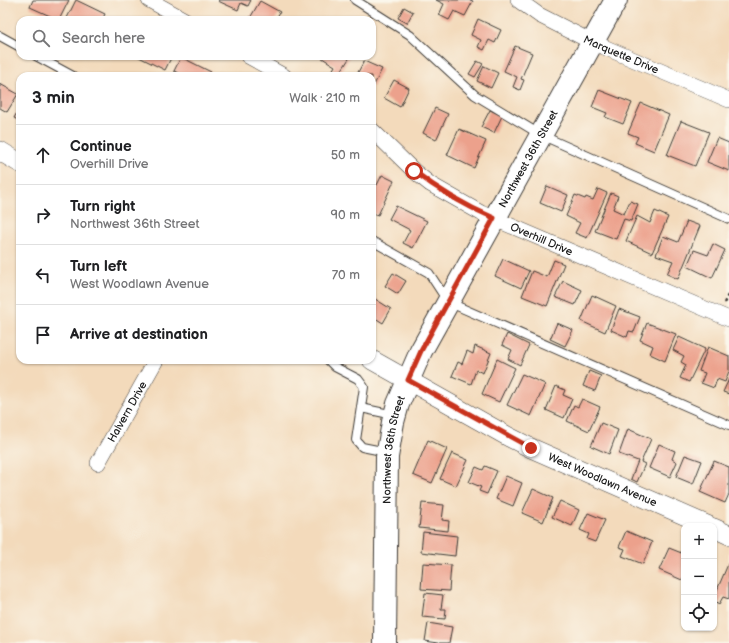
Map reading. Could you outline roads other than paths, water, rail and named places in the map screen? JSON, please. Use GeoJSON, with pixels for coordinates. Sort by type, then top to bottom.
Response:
{"type":"FeatureCollection","features":[{"type":"Feature","properties":{"kind":"main road","name":"Northwest 36th Street"},"geometry":{"type":"LineString","coordinates":[[385,643],[387,452],[395,415],[421,351],[616,0]]}},
{"type":"Feature","properties":{"kind":"street"},"geometry":{"type":"LineString","coordinates":[[149,0],[178,16]]}},
{"type":"Feature","properties":{"kind":"street","name":"Marquette Drive"},"geometry":{"type":"LineString","coordinates":[[518,0],[539,15],[592,42],[729,100]]}},
{"type":"Feature","properties":{"kind":"street"},"geometry":{"type":"LineString","coordinates":[[255,60],[277,72]]}},
{"type":"Feature","properties":{"kind":"street","name":"Overhill Drive"},"geometry":{"type":"LineString","coordinates":[[376,134],[414,171],[430,184],[481,213],[729,319]]}},
{"type":"Feature","properties":{"kind":"street"},"geometry":{"type":"LineString","coordinates":[[0,151],[16,161]]}},
{"type":"Feature","properties":{"kind":"street","name":"West Woodlawn Avenue"},"geometry":{"type":"LineString","coordinates":[[376,362],[525,445],[702,523]]}},
{"type":"Feature","properties":{"kind":"street","name":"Halvern Drive"},"geometry":{"type":"LineString","coordinates":[[98,463],[154,364]]}},
{"type":"Feature","properties":{"kind":"street"},"geometry":{"type":"LineString","coordinates":[[717,529],[729,535]]}},
{"type":"Feature","properties":{"kind":"lane"},"geometry":{"type":"LineString","coordinates":[[355,0],[410,35],[474,95],[541,135],[729,219]]}},
{"type":"Feature","properties":{"kind":"lane"},"geometry":{"type":"LineString","coordinates":[[0,36],[16,45]]}},
{"type":"Feature","properties":{"kind":"lane"},"geometry":{"type":"LineString","coordinates":[[43,60],[66,72]]}},
{"type":"Feature","properties":{"kind":"lane"},"geometry":{"type":"LineString","coordinates":[[376,243],[429,273],[448,302],[729,425]]}},
{"type":"Feature","properties":{"kind":"lane"},"geometry":{"type":"LineString","coordinates":[[332,364],[358,379],[364,387],[356,440],[362,447],[387,452]]}},
{"type":"Feature","properties":{"kind":"lane"},"geometry":{"type":"LineString","coordinates":[[361,408],[395,415]]}}]}
